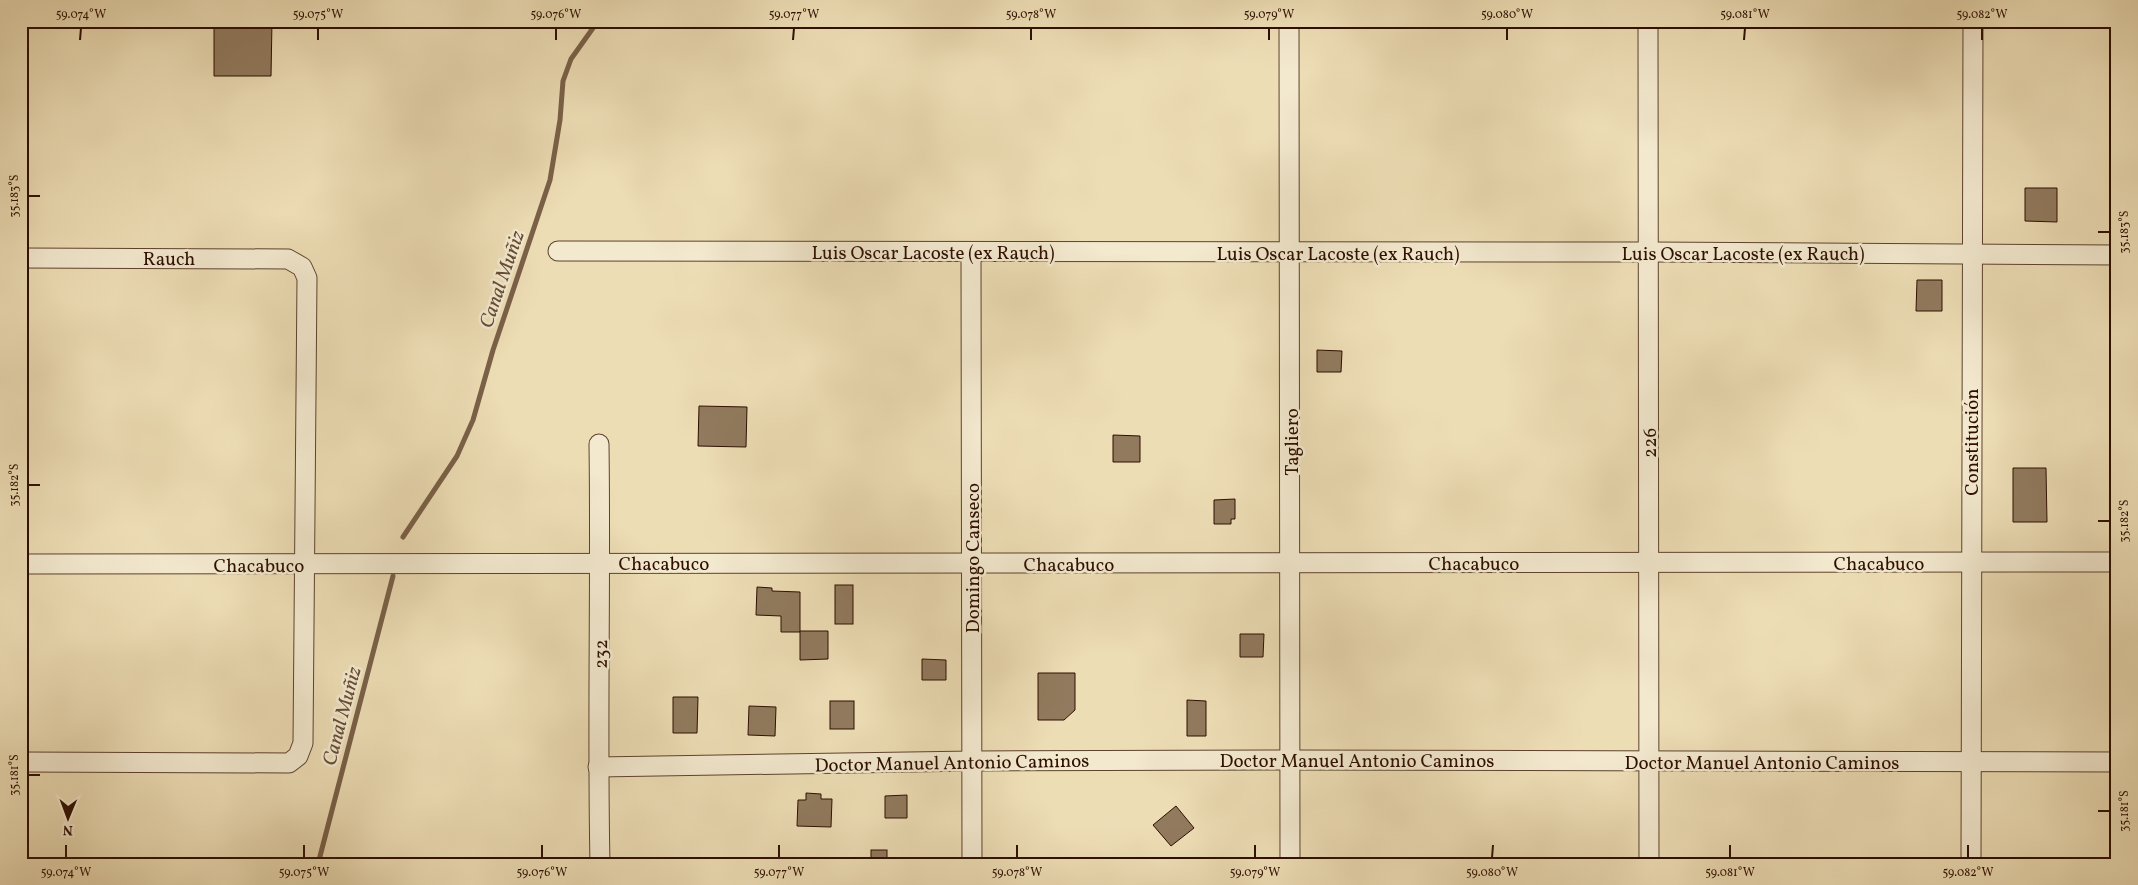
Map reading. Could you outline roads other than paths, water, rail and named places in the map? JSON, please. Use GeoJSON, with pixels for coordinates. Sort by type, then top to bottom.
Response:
{"type":"FeatureCollection","features":[{"type":"Feature","properties":{"kind":"street","name":"Tagliero"},"geometry":{"type":"LineString","coordinates":[[1289,21],[1290,864]]}},
{"type":"Feature","properties":{"kind":"street","name":"226"},"geometry":{"type":"LineString","coordinates":[[1648,21],[1649,864]]}},
{"type":"Feature","properties":{"kind":"street","name":"Constitución"},"geometry":{"type":"LineString","coordinates":[[1971,864],[1970,562],[1973,21]]}},
{"type":"Feature","properties":{"kind":"street","name":"Luis Oscar Lacoste (ex Rauch)"},"geometry":{"type":"LineString","coordinates":[[558,251],[971,253],[1649,252],[2117,256]]}},
{"type":"Feature","properties":{"kind":"street","name":"Domingo Canseco"},"geometry":{"type":"LineString","coordinates":[[971,253],[972,864]]}},
{"type":"Feature","properties":{"kind":"street","name":"Rauch"},"geometry":{"type":"LineString","coordinates":[[21,258],[288,259],[302,267],[307,278],[304,565]]}},
{"type":"Feature","properties":{"kind":"street","name":"232"},"geometry":{"type":"LineString","coordinates":[[599,444],[601,563],[598,767],[600,864]]}},
{"type":"Feature","properties":{"kind":"street","name":"Chacabuco"},"geometry":{"type":"LineString","coordinates":[[21,564],[2117,562]]}},
{"type":"Feature","properties":{"kind":"street"},"geometry":{"type":"LineString","coordinates":[[21,762],[289,763],[298,756],[304,743],[304,565]]}},
{"type":"Feature","properties":{"kind":"street","name":"Doctor Manuel Antonio Caminos"},"geometry":{"type":"LineString","coordinates":[[598,767],[972,761],[2117,762]]}},
{"type":"Feature","properties":{"kind":"waterway","name":"Canal Muñiz"},"geometry":{"type":"LineString","coordinates":[[403,537],[457,456],[473,420],[493,350],[550,180],[560,120],[563,81],[571,59],[598,21]]}},
{"type":"Feature","properties":{"kind":"waterway","name":"Canal Muñiz"},"geometry":{"type":"LineString","coordinates":[[318,864],[393,576]]}}]}
